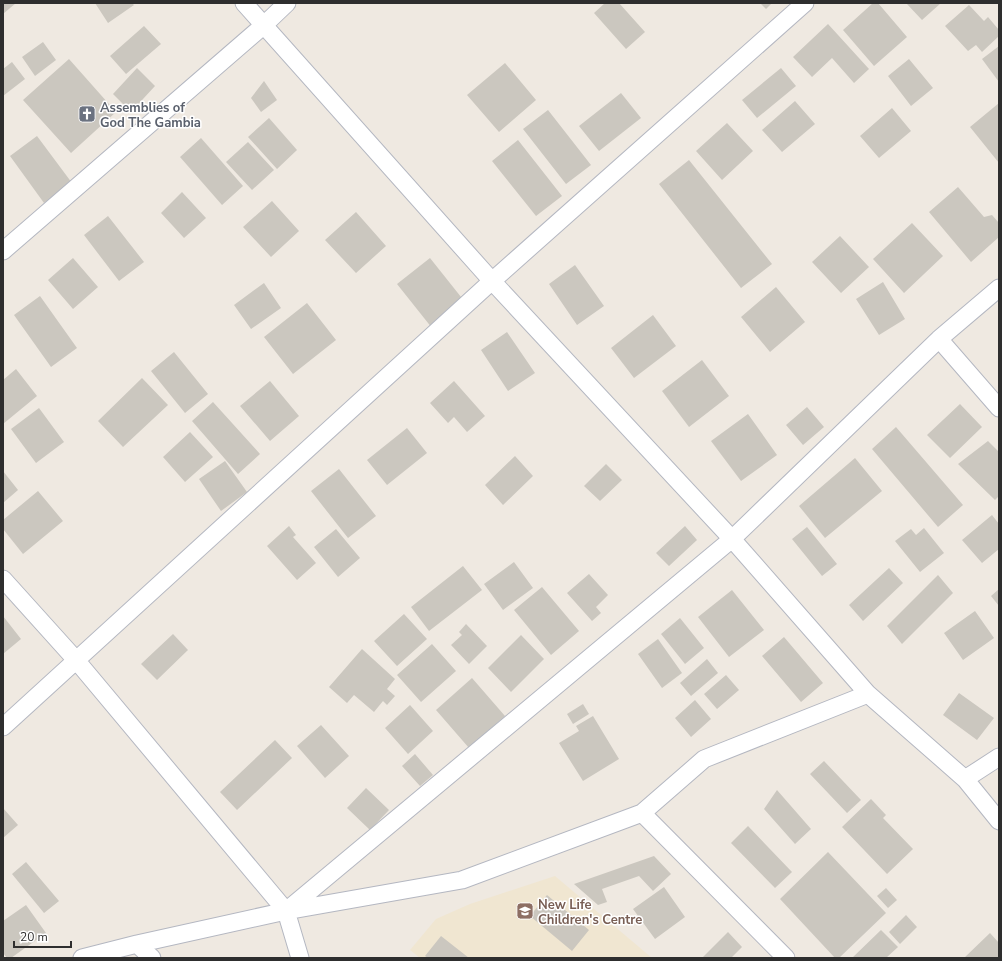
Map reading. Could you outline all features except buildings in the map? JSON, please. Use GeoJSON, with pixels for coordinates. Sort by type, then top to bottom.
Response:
{"type":"FeatureCollection","features":[{"type":"Feature","properties":{"kind":"street"},"geometry":{"type":"LineString","coordinates":[[244,3],[492,281],[732,539],[868,694],[965,779],[999,821]]}},
{"type":"Feature","properties":{"kind":"street"},"geometry":{"type":"LineString","coordinates":[[3,251],[264,25],[287,3]]}},
{"type":"Feature","properties":{"kind":"street"},"geometry":{"type":"LineString","coordinates":[[3,727],[492,281],[805,3]]}},
{"type":"Feature","properties":{"kind":"street"},"geometry":{"type":"LineString","coordinates":[[286,911],[732,539],[939,339],[999,288]]}},
{"type":"Feature","properties":{"kind":"street"},"geometry":{"type":"LineString","coordinates":[[939,339],[999,408]]}},
{"type":"Feature","properties":{"kind":"street"},"geometry":{"type":"LineString","coordinates":[[3,579],[76,660],[286,911],[300,958]]}},
{"type":"Feature","properties":{"kind":"street"},"geometry":{"type":"LineString","coordinates":[[82,958],[137,944],[286,911],[462,880],[642,813],[704,759],[868,694]]}},
{"type":"Feature","properties":{"kind":"street"},"geometry":{"type":"LineString","coordinates":[[965,779],[999,756]]}},
{"type":"Feature","properties":{"kind":"street"},"geometry":{"type":"LineString","coordinates":[[642,813],[786,958]]}},
{"type":"Feature","properties":{"kind":"street"},"geometry":{"type":"LineString","coordinates":[[137,944],[152,958]]}},
{"type":"Feature","properties":{"kind":"shaded area","name":"New Life Children's Centre"},"geometry":{"type":"Polygon","coordinates":[[[555,876],[652,958],[420,958],[410,950],[436,919],[470,904],[555,876]]]}},
{"type":"Feature","properties":{"kind":"place","name":"Assemblies of God The Gambia"},"geometry":{"type":"Point","coordinates":[87,114]}},
{"type":"Feature","properties":{"kind":"place","name":"New Life Children's Centre"},"geometry":{"type":"Point","coordinates":[525,911]}}]}
